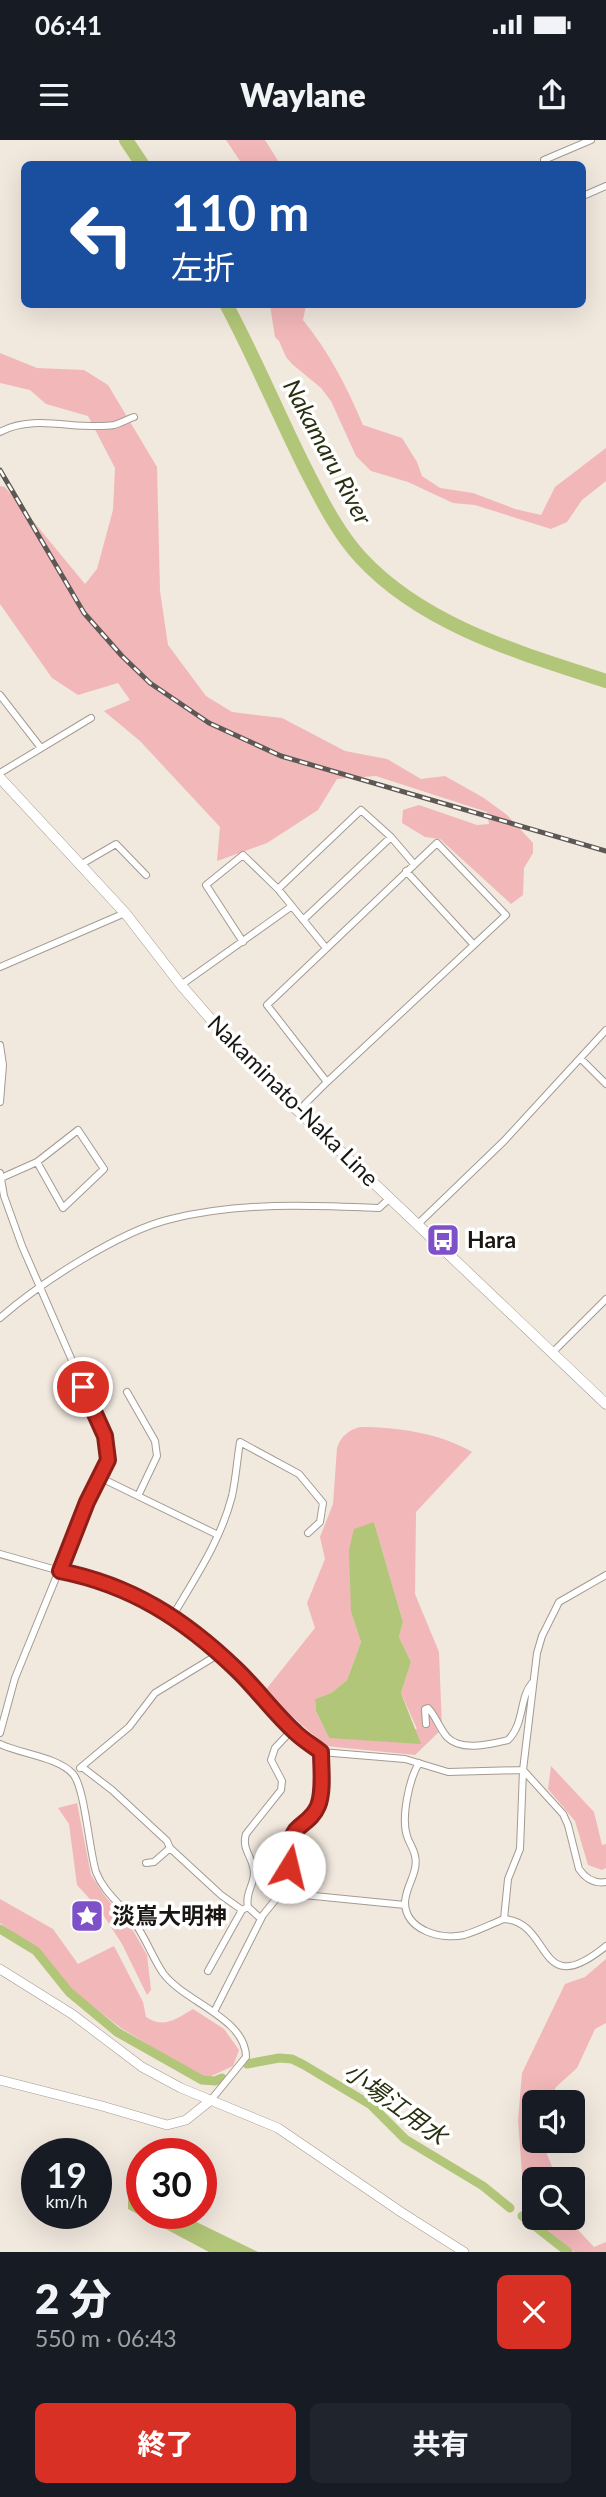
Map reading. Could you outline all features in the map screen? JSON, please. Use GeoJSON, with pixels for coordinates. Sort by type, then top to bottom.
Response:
{"type":"FeatureCollection","features":[{"type":"Feature","properties":{"kind":"main road","name":"Nakaminato-Naka Line"},"geometry":{"type":"LineString","coordinates":[[0,778],[125,914],[181,985],[253,1068],[606,1404]]}},
{"type":"Feature","properties":{"kind":"street"},"geometry":{"type":"LineString","coordinates":[[544,160],[591,140]]}},
{"type":"Feature","properties":{"kind":"street"},"geometry":{"type":"LineString","coordinates":[[586,196],[606,186]]}},
{"type":"Feature","properties":{"kind":"street"},"geometry":{"type":"LineString","coordinates":[[0,432],[33,423],[116,425],[134,416]]}},
{"type":"Feature","properties":{"kind":"street"},"geometry":{"type":"LineString","coordinates":[[0,695],[41,748]]}},
{"type":"Feature","properties":{"kind":"street"},"geometry":{"type":"LineString","coordinates":[[0,773],[91,718]]}},
{"type":"Feature","properties":{"kind":"street"},"geometry":{"type":"LineString","coordinates":[[278,889],[361,810],[391,837],[414,864]]}},
{"type":"Feature","properties":{"kind":"street"},"geometry":{"type":"LineString","coordinates":[[303,920],[391,837]]}},
{"type":"Feature","properties":{"kind":"street"},"geometry":{"type":"LineString","coordinates":[[80,865],[116,844],[146,875]]}},
{"type":"Feature","properties":{"kind":"street"},"geometry":{"type":"LineString","coordinates":[[298,1112],[506,915],[437,844],[267,1005],[327,1082]]}},
{"type":"Feature","properties":{"kind":"street"},"geometry":{"type":"LineString","coordinates":[[243,942],[206,885],[243,855],[278,889],[326,948]]}},
{"type":"Feature","properties":{"kind":"street"},"geometry":{"type":"LineString","coordinates":[[406,871],[474,945]]}},
{"type":"Feature","properties":{"kind":"street"},"geometry":{"type":"LineString","coordinates":[[181,985],[292,906]]}},
{"type":"Feature","properties":{"kind":"street"},"geometry":{"type":"LineString","coordinates":[[0,967],[125,914]]}},
{"type":"Feature","properties":{"kind":"street"},"geometry":{"type":"LineString","coordinates":[[418,1224],[504,1141],[606,1030]]}},
{"type":"Feature","properties":{"kind":"street"},"geometry":{"type":"LineString","coordinates":[[0,1045],[0,1102]]}},
{"type":"Feature","properties":{"kind":"street"},"geometry":{"type":"LineString","coordinates":[[581,1059],[606,1084]]}},
{"type":"Feature","properties":{"kind":"street"},"geometry":{"type":"LineString","coordinates":[[0,1733],[15,1678],[108,1460],[105,1436],[18,1233],[4,1196],[0,1175],[37,1162],[78,1130],[104,1169],[63,1208],[37,1162]]}},
{"type":"Feature","properties":{"kind":"street"},"geometry":{"type":"LineString","coordinates":[[0,1318],[40,1287],[134,1232],[169,1219],[257,1207],[379,1208],[390,1198]]}},
{"type":"Feature","properties":{"kind":"street"},"geometry":{"type":"LineString","coordinates":[[553,1352],[606,1298]]}},
{"type":"Feature","properties":{"kind":"street"},"geometry":{"type":"LineString","coordinates":[[127,1392],[155,1441],[157,1456],[138,1496]]}},
{"type":"Feature","properties":{"kind":"street"},"geometry":{"type":"LineString","coordinates":[[172,1617],[218,1535],[232,1495],[240,1442],[299,1474],[323,1503],[320,1522],[308,1533]]}},
{"type":"Feature","properties":{"kind":"street"},"geometry":{"type":"LineString","coordinates":[[99,1477],[218,1535]]}},
{"type":"Feature","properties":{"kind":"street"},"geometry":{"type":"LineString","coordinates":[[0,1554],[91,1577],[143,1599],[172,1617],[219,1654],[251,1684],[292,1730],[321,1752],[405,1759],[448,1772],[523,1770],[563,1814],[579,1870],[590,1881],[606,1882]]}},
{"type":"Feature","properties":{"kind":"street"},"geometry":{"type":"LineString","coordinates":[[504,1919],[508,1880],[520,1849],[523,1770],[534,1666],[542,1636],[559,1602],[606,1575]]}},
{"type":"Feature","properties":{"kind":"street"},"geometry":{"type":"LineString","coordinates":[[73,1774],[129,1727],[155,1693],[219,1654]]}},
{"type":"Feature","properties":{"kind":"street"},"geometry":{"type":"LineString","coordinates":[[426,1724],[425,1709],[428,1708],[443,1732],[453,1742],[485,1745],[509,1740],[518,1727],[527,1690],[533,1682]]}},
{"type":"Feature","properties":{"kind":"street"},"geometry":{"type":"LineString","coordinates":[[208,1971],[245,1908],[254,1869],[244,1840],[281,1790],[282,1781],[271,1760],[275,1748],[292,1730]]}},
{"type":"Feature","properties":{"kind":"street"},"geometry":{"type":"LineString","coordinates":[[0,1744],[55,1763],[73,1774],[96,1873],[108,1893],[136,1924],[166,1976],[190,1998],[214,2012],[233,2029],[245,2044],[246,2057],[211,2100],[186,2120],[167,2125],[90,2102],[0,2080]]}},
{"type":"Feature","properties":{"kind":"street"},"geometry":{"type":"LineString","coordinates":[[321,1752],[320,1798],[310,1819],[297,1830],[290,1844],[288,1880],[296,1891],[304,1895],[405,1905]]}},
{"type":"Feature","properties":{"kind":"street"},"geometry":{"type":"LineString","coordinates":[[419,1763],[411,1779],[405,1816],[407,1837],[416,1857],[405,1905],[415,1926],[424,1931],[450,1936],[468,1934],[504,1919],[519,1921],[552,1960],[566,1967],[577,1966],[606,1946]]}},
{"type":"Feature","properties":{"kind":"street"},"geometry":{"type":"LineString","coordinates":[[82,1767],[112,1790],[221,1895],[261,1919]]}},
{"type":"Feature","properties":{"kind":"street"},"geometry":{"type":"LineString","coordinates":[[146,1863],[161,1858],[170,1848]]}},
{"type":"Feature","properties":{"kind":"street"},"geometry":{"type":"LineString","coordinates":[[214,2012],[261,1919],[280,1894],[296,1891]]}},
{"type":"Feature","properties":{"kind":"street"},"geometry":{"type":"LineString","coordinates":[[0,1969],[87,2025],[142,2067],[181,2088],[278,2128],[464,2252]]}},
{"type":"Feature","properties":{"kind":"shaded area"},"geometry":{"type":"Polygon","coordinates":[[[226,140],[265,140],[278,161],[240,161],[226,140]]]}},
{"type":"Feature","properties":{"kind":"shaded area"},"geometry":{"type":"Polygon","coordinates":[[[270,308],[305,308],[303,320],[337,370],[363,425],[402,438],[422,476],[440,488],[473,493],[515,509],[541,515],[555,487],[606,448],[606,481],[582,500],[567,522],[551,529],[475,505],[453,503],[408,482],[371,471],[356,456],[331,401],[321,388],[292,364],[275,337],[270,308]]]}},
{"type":"Feature","properties":{"kind":"shaded area"},"geometry":{"type":"Polygon","coordinates":[[[0,353],[37,368],[84,370],[108,385],[157,467],[160,591],[168,645],[206,696],[232,712],[282,718],[345,751],[387,759],[421,779],[445,776],[484,798],[507,815],[533,843],[533,853],[524,868],[523,895],[511,904],[440,839],[425,837],[402,823],[403,810],[419,805],[477,825],[489,824],[487,812],[376,776],[337,779],[318,810],[267,843],[217,861],[220,827],[140,741],[104,711],[130,700],[118,683],[78,695],[52,678],[0,604],[0,486],[5,487],[85,584],[97,569],[113,510],[115,468],[88,416],[46,404],[30,390],[0,383],[0,353]]]}},
{"type":"Feature","properties":{"kind":"shaded area"},"geometry":{"type":"Polygon","coordinates":[[[360,1427],[418,1432],[460,1445],[472,1452],[416,1512],[415,1594],[439,1652],[442,1729],[415,1755],[326,1746],[264,1692],[315,1628],[307,1603],[325,1559],[320,1537],[333,1504],[337,1448],[343,1437],[360,1427]],[[374,1522],[351,1612],[361,1642],[347,1680],[331,1693],[315,1699],[316,1711],[329,1738],[417,1729],[401,1693],[411,1662],[399,1637],[403,1622],[374,1522]]]}},
{"type":"Feature","properties":{"kind":"shaded area"},"geometry":{"type":"Polygon","coordinates":[[[374,1522],[403,1622],[399,1637],[411,1662],[401,1693],[421,1744],[329,1738],[316,1711],[315,1699],[331,1693],[347,1680],[361,1642],[351,1612],[349,1550],[354,1529],[374,1522]]]}},
{"type":"Feature","properties":{"kind":"shaded area"},"geometry":{"type":"Polygon","coordinates":[[[551,1766],[594,1812],[602,1845],[606,1844],[606,1868],[602,1870],[588,1865],[575,1821],[548,1789],[551,1766]]]}},
{"type":"Feature","properties":{"kind":"shaded area"},"geometry":{"type":"Polygon","coordinates":[[[77,1803],[91,1875],[131,1927],[147,1955],[151,1990],[147,1995],[122,1944],[100,1910],[77,1885],[69,1824],[58,1808],[77,1803]]]}},
{"type":"Feature","properties":{"kind":"shaded area"},"geometry":{"type":"Polygon","coordinates":[[[0,1899],[53,1929],[78,1964],[114,1946],[143,2002],[146,2017],[152,2021],[164,2022],[193,2009],[224,2029],[239,2050],[233,2066],[205,2079],[121,2028],[73,1991],[39,1951],[0,1923],[0,1899]]]}},
{"type":"Feature","properties":{"kind":"shaded area"},"geometry":{"type":"Polygon","coordinates":[[[606,1959],[606,2023],[595,2029],[577,2068],[555,2090],[522,2090],[522,2153],[546,2153],[552,2167],[522,2167],[522,2174],[518,2120],[522,2073],[565,1984],[585,1977],[606,1959]]]}},
{"type":"Feature","properties":{"kind":"shaded area"},"geometry":{"type":"Polygon","coordinates":[[[166,2229],[211,2229],[258,2252],[209,2252],[166,2229]]]}},
{"type":"Feature","properties":{"kind":"shaded area"},"geometry":{"type":"Polygon","coordinates":[[[547,2230],[578,2230],[594,2247],[606,2242],[606,2252],[574,2252],[547,2230]]]}},
{"type":"Feature","properties":{"kind":"waterway","name":"Nakamaru River"},"geometry":{"type":"LineString","coordinates":[[126,140],[140,161]]}},
{"type":"Feature","properties":{"kind":"waterway","name":"Nakamaru River"},"geometry":{"type":"LineString","coordinates":[[228,308],[317,491],[337,526],[361,558],[386,582],[414,602],[475,635],[606,681]]}},
{"type":"Feature","properties":{"kind":"waterway","name":"小場江用水"},"geometry":{"type":"LineString","coordinates":[[0,1929],[36,1951],[69,1992],[117,2032],[202,2080],[215,2081],[222,2078]]}},
{"type":"Feature","properties":{"kind":"waterway","name":"小場江用水"},"geometry":{"type":"LineString","coordinates":[[247,2064],[279,2058],[292,2059],[304,2065],[371,2105],[405,2139],[483,2186],[510,2208]]}},
{"type":"Feature","properties":{"kind":"waterway","name":"小場江用水"},"geometry":{"type":"LineString","coordinates":[[540,2230],[568,2252]]}},
{"type":"Feature","properties":{"kind":"railway"},"geometry":{"type":"LineString","coordinates":[[0,470],[84,613],[150,683],[209,723],[281,756],[606,851]]}},
{"type":"Feature","properties":{"kind":"place","name":"Hara"},"geometry":{"type":"Point","coordinates":[443,1240]}},
{"type":"Feature","properties":{"kind":"place","name":"淡嶌大明神"},"geometry":{"type":"Point","coordinates":[87,1916]}},
{"type":"Feature","properties":{"kind":"route"},"geometry":{"type":"LineString","coordinates":[[83,1387],[105,1436],[108,1460],[87,1502],[60,1571],[91,1577],[161,1609],[235,1668],[292,1730],[321,1752],[320,1798],[310,1819],[292,1837],[289,1867]]}}]}
